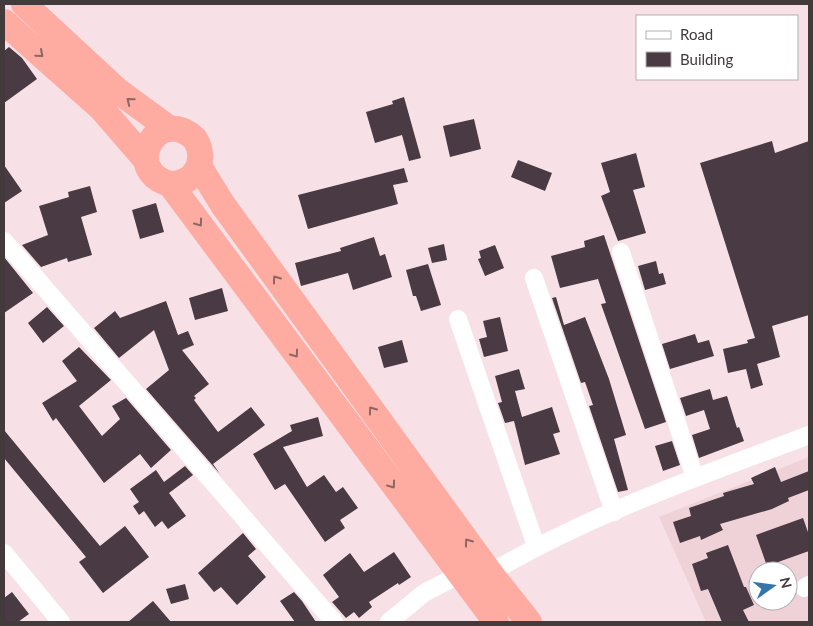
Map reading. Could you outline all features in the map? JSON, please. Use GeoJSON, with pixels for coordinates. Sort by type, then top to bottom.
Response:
{"type":"FeatureCollection","features":[{"type":"Feature","properties":{"kind":"highway"},"geometry":{"type":"LineString","coordinates":[[24,4],[118,91],[170,129]]}},
{"type":"Feature","properties":{"kind":"highway"},"geometry":{"type":"LineString","coordinates":[[4,22],[101,108],[146,160],[151,173],[162,182],[170,184],[184,182],[190,178],[199,166],[200,152],[195,139],[184,131],[170,129],[151,139],[146,153],[146,160]]}},
{"type":"Feature","properties":{"kind":"highway"},"geometry":{"type":"LineString","coordinates":[[199,166],[223,205],[490,573],[529,622]]}},
{"type":"Feature","properties":{"kind":"highway"},"geometry":{"type":"LineString","coordinates":[[170,184],[459,576],[496,622]]}},
{"type":"Feature","properties":{"kind":"street"},"geometry":{"type":"LineString","coordinates":[[4,241],[334,622]]}},
{"type":"Feature","properties":{"kind":"street"},"geometry":{"type":"LineString","coordinates":[[621,252],[695,478]]}},
{"type":"Feature","properties":{"kind":"street"},"geometry":{"type":"LineString","coordinates":[[534,278],[614,512]]}},
{"type":"Feature","properties":{"kind":"street"},"geometry":{"type":"LineString","coordinates":[[458,319],[536,546]]}},
{"type":"Feature","properties":{"kind":"street"},"geometry":{"type":"LineString","coordinates":[[490,573],[536,546],[614,512],[695,478],[809,435]]}},
{"type":"Feature","properties":{"kind":"street"},"geometry":{"type":"LineString","coordinates":[[4,553],[61,622]]}},
{"type":"Feature","properties":{"kind":"street"},"geometry":{"type":"LineString","coordinates":[[389,622],[424,593],[459,576]]}},
{"type":"Feature","properties":{"kind":"shaded area"},"geometry":{"type":"Polygon","coordinates":[[[809,457],[809,622],[706,622],[659,517],[809,457]]]}},
{"type":"Feature","properties":{"kind":"building"},"geometry":{"type":"Polygon","coordinates":[[[9,47],[22,58],[37,79],[4,103],[4,51],[9,47]]]}},
{"type":"Feature","properties":{"kind":"building"},"geometry":{"type":"Polygon","coordinates":[[[404,97],[421,158],[409,161],[402,135],[375,143],[366,112],[393,104],[392,101],[404,97]]]}},
{"type":"Feature","properties":{"kind":"building"},"geometry":{"type":"Polygon","coordinates":[[[474,119],[481,149],[450,157],[443,126],[474,119]]]}},
{"type":"Feature","properties":{"kind":"building"},"geometry":{"type":"Polygon","coordinates":[[[772,141],[775,153],[809,141],[809,315],[772,326],[780,357],[757,364],[763,385],[751,389],[746,369],[728,373],[723,349],[748,343],[747,340],[755,338],[700,163],[772,141]]]}},
{"type":"Feature","properties":{"kind":"building"},"geometry":{"type":"Polygon","coordinates":[[[636,153],[645,187],[633,190],[646,233],[618,241],[601,196],[610,192],[601,163],[636,153]]]}},
{"type":"Feature","properties":{"kind":"building"},"geometry":{"type":"Polygon","coordinates":[[[518,160],[552,173],[545,191],[511,177],[518,160]]]}},
{"type":"Feature","properties":{"kind":"building"},"geometry":{"type":"Polygon","coordinates":[[[4,165],[22,191],[4,203],[4,165]]]}},
{"type":"Feature","properties":{"kind":"building"},"geometry":{"type":"Polygon","coordinates":[[[404,168],[408,182],[393,185],[398,204],[308,229],[298,195],[404,168]]]}},
{"type":"Feature","properties":{"kind":"building"},"geometry":{"type":"Polygon","coordinates":[[[90,186],[97,212],[81,217],[92,255],[68,262],[67,258],[41,267],[22,245],[48,235],[39,206],[69,197],[68,192],[90,186]]]}},
{"type":"Feature","properties":{"kind":"building"},"geometry":{"type":"Polygon","coordinates":[[[156,203],[164,232],[140,239],[132,210],[156,203]]]}},
{"type":"Feature","properties":{"kind":"building"},"geometry":{"type":"Polygon","coordinates":[[[604,235],[666,422],[645,429],[601,304],[606,303],[598,279],[560,288],[551,256],[585,247],[584,241],[604,235]]]}},
{"type":"Feature","properties":{"kind":"building"},"geometry":{"type":"Polygon","coordinates":[[[374,237],[380,256],[385,254],[392,277],[353,290],[348,273],[301,286],[295,263],[341,251],[340,248],[374,237]]]}},
{"type":"Feature","properties":{"kind":"building"},"geometry":{"type":"Polygon","coordinates":[[[444,244],[447,260],[432,263],[428,248],[444,244]]]}},
{"type":"Feature","properties":{"kind":"building"},"geometry":{"type":"Polygon","coordinates":[[[495,245],[504,268],[485,276],[478,259],[481,258],[479,251],[495,245]]]}},
{"type":"Feature","properties":{"kind":"building"},"geometry":{"type":"Polygon","coordinates":[[[4,257],[33,293],[4,313],[4,257]]]}},
{"type":"Feature","properties":{"kind":"building"},"geometry":{"type":"Polygon","coordinates":[[[656,261],[659,274],[663,273],[666,284],[645,290],[638,266],[656,261]]]}},
{"type":"Feature","properties":{"kind":"building"},"geometry":{"type":"Polygon","coordinates":[[[428,264],[441,305],[421,311],[416,296],[413,296],[406,270],[428,264]]]}},
{"type":"Feature","properties":{"kind":"building"},"geometry":{"type":"Polygon","coordinates":[[[222,288],[228,311],[195,320],[189,298],[222,288]]]}},
{"type":"Feature","properties":{"kind":"building"},"geometry":{"type":"Polygon","coordinates":[[[556,297],[564,325],[585,317],[609,379],[626,435],[614,439],[628,490],[618,492],[589,406],[593,405],[585,382],[581,383],[552,298],[556,297]]]}},
{"type":"Feature","properties":{"kind":"building"},"geometry":{"type":"Polygon","coordinates":[[[166,301],[178,335],[188,331],[194,345],[182,350],[209,384],[194,396],[196,398],[194,400],[218,432],[251,407],[265,425],[213,464],[220,474],[146,389],[169,370],[154,330],[119,358],[94,328],[115,311],[120,318],[166,301]]]}},
{"type":"Feature","properties":{"kind":"building"},"geometry":{"type":"Polygon","coordinates":[[[47,307],[64,326],[43,343],[28,323],[47,307]]]}},
{"type":"Feature","properties":{"kind":"building"},"geometry":{"type":"Polygon","coordinates":[[[500,317],[508,351],[484,357],[479,339],[487,337],[483,321],[500,317]]]}},
{"type":"Feature","properties":{"kind":"building"},"geometry":{"type":"Polygon","coordinates":[[[695,334],[698,343],[709,340],[714,356],[670,369],[662,344],[695,334]]]}},
{"type":"Feature","properties":{"kind":"building"},"geometry":{"type":"Polygon","coordinates":[[[402,340],[408,362],[384,368],[378,347],[402,340]]]}},
{"type":"Feature","properties":{"kind":"building"},"geometry":{"type":"Polygon","coordinates":[[[79,347],[111,380],[79,406],[102,436],[120,419],[112,406],[126,398],[171,450],[151,468],[140,454],[104,483],[56,418],[53,421],[42,403],[77,381],[62,361],[79,347]]]}},
{"type":"Feature","properties":{"kind":"building"},"geometry":{"type":"Polygon","coordinates":[[[519,369],[525,389],[515,391],[522,417],[552,407],[560,432],[553,434],[560,454],[525,465],[514,421],[505,423],[498,403],[502,402],[495,376],[519,369]]]}},
{"type":"Feature","properties":{"kind":"building"},"geometry":{"type":"Polygon","coordinates":[[[710,389],[713,400],[727,396],[737,428],[739,427],[744,441],[699,458],[692,435],[710,429],[704,410],[686,416],[680,398],[710,389]]]}},
{"type":"Feature","properties":{"kind":"building"},"geometry":{"type":"Polygon","coordinates":[[[318,417],[323,436],[283,447],[307,487],[324,475],[336,492],[343,487],[358,508],[340,520],[345,528],[325,542],[285,484],[275,490],[253,454],[292,431],[290,425],[318,417]]]}},
{"type":"Feature","properties":{"kind":"building"},"geometry":{"type":"Polygon","coordinates":[[[4,430],[100,546],[125,526],[149,557],[103,593],[79,562],[86,557],[4,458],[4,430]]]}},
{"type":"Feature","properties":{"kind":"building"},"geometry":{"type":"Polygon","coordinates":[[[672,441],[680,465],[663,471],[655,446],[672,441]]]}},
{"type":"Feature","properties":{"kind":"building"},"geometry":{"type":"Polygon","coordinates":[[[185,466],[193,475],[169,493],[186,516],[168,529],[162,521],[155,527],[144,511],[139,515],[133,506],[139,502],[130,489],[156,470],[164,482],[185,466]]]}},
{"type":"Feature","properties":{"kind":"building"},"geometry":{"type":"Polygon","coordinates":[[[775,467],[781,482],[809,471],[809,490],[788,498],[789,501],[772,509],[720,524],[723,530],[701,540],[700,536],[680,543],[673,522],[691,516],[689,508],[724,496],[723,493],[754,484],[751,478],[775,467]]]}},
{"type":"Feature","properties":{"kind":"building"},"geometry":{"type":"Polygon","coordinates":[[[803,518],[809,535],[809,551],[781,561],[765,561],[756,535],[803,518]]]}},
{"type":"Feature","properties":{"kind":"building"},"geometry":{"type":"Polygon","coordinates":[[[243,533],[256,549],[248,556],[266,577],[237,605],[221,587],[214,592],[198,573],[243,533]]]}},
{"type":"Feature","properties":{"kind":"building"},"geometry":{"type":"Polygon","coordinates":[[[728,545],[744,587],[748,592],[748,608],[743,610],[749,622],[722,622],[708,589],[701,591],[692,564],[708,558],[706,553],[728,545]]]}},
{"type":"Feature","properties":{"kind":"building"},"geometry":{"type":"Polygon","coordinates":[[[394,552],[411,577],[369,602],[372,607],[359,618],[354,612],[346,618],[332,602],[339,597],[323,575],[350,553],[364,572],[394,552]]]}},
{"type":"Feature","properties":{"kind":"building"},"geometry":{"type":"Polygon","coordinates":[[[185,584],[189,599],[171,604],[166,589],[185,584]]]}},
{"type":"Feature","properties":{"kind":"building"},"geometry":{"type":"Polygon","coordinates":[[[12,592],[29,614],[18,622],[4,622],[4,598],[12,592]]]}},
{"type":"Feature","properties":{"kind":"building"},"geometry":{"type":"Polygon","coordinates":[[[294,592],[316,622],[295,622],[280,601],[294,592]]]}},
{"type":"Feature","properties":{"kind":"building"},"geometry":{"type":"Polygon","coordinates":[[[153,601],[171,622],[128,622],[153,601]]]}}]}
